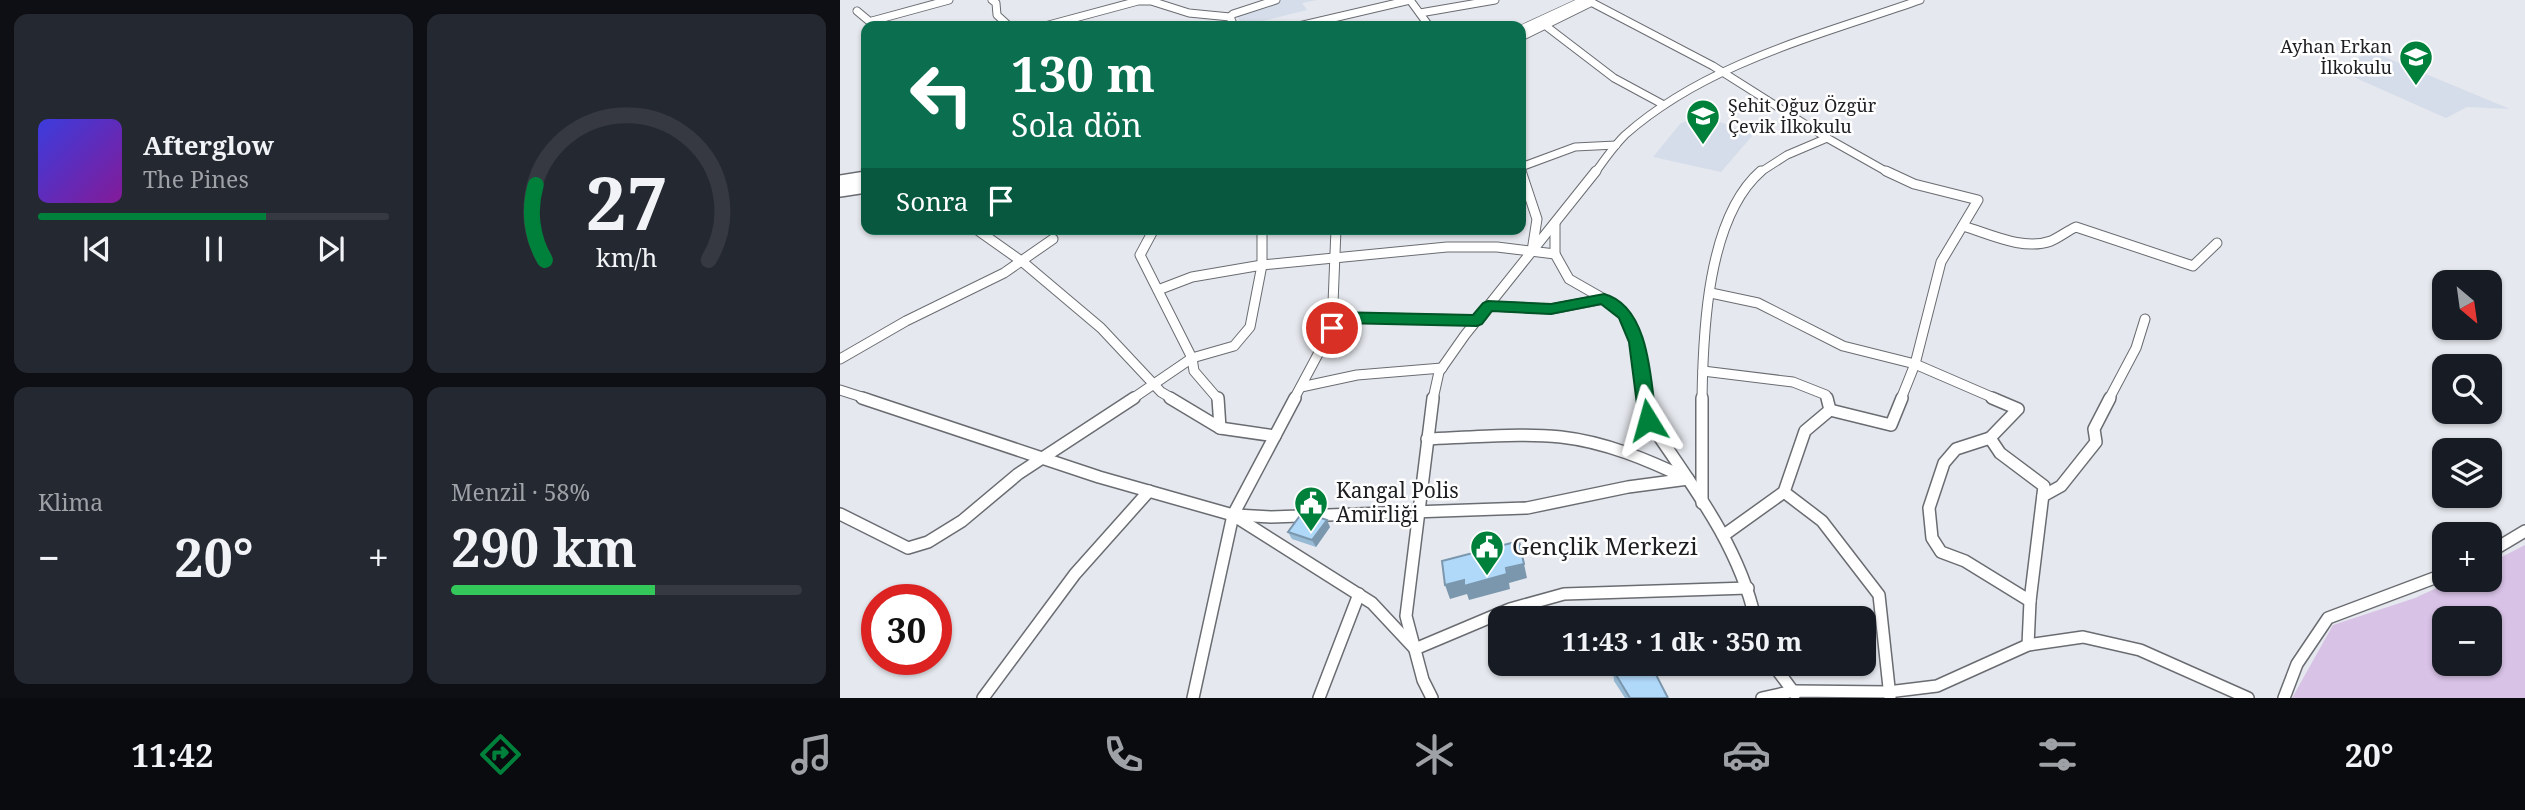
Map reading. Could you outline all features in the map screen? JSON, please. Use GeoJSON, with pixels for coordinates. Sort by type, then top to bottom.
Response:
{"type":"FeatureCollection","features":[{"type":"Feature","properties":{"kind":"main road"},"geometry":{"type":"LineString","coordinates":[[1523,21],[1571,0]]}},
{"type":"Feature","properties":{"kind":"main road"},"geometry":{"type":"LineString","coordinates":[[1526,28],[1589,1]]}},
{"type":"Feature","properties":{"kind":"main road"},"geometry":{"type":"LineString","coordinates":[[840,181],[861,178]]}},
{"type":"Feature","properties":{"kind":"main road"},"geometry":{"type":"LineString","coordinates":[[840,191],[861,188]]}},
{"type":"Feature","properties":{"kind":"street"},"geometry":{"type":"LineString","coordinates":[[882,21],[949,0]]}},
{"type":"Feature","properties":{"kind":"street"},"geometry":{"type":"LineString","coordinates":[[992,0],[996,3],[997,15],[1004,21]]}},
{"type":"Feature","properties":{"kind":"street"},"geometry":{"type":"LineString","coordinates":[[1064,21],[1138,1],[1151,1],[1189,13],[1230,17],[1276,0]]}},
{"type":"Feature","properties":{"kind":"street"},"geometry":{"type":"LineString","coordinates":[[1320,21],[1410,0],[1426,21]]}},
{"type":"Feature","properties":{"kind":"street"},"geometry":{"type":"LineString","coordinates":[[1420,13],[1495,0]]}},
{"type":"Feature","properties":{"kind":"street"},"geometry":{"type":"LineString","coordinates":[[1432,698],[1423,680],[1406,616],[1431,407],[1442,368],[1616,145],[1642,120],[1722,73],[1920,0]]}},
{"type":"Feature","properties":{"kind":"street"},"geometry":{"type":"LineString","coordinates":[[1526,35],[1589,1],[1647,29],[1827,138],[1914,184],[1979,201],[1941,262],[1915,363],[1891,425],[1830,410]]}},
{"type":"Feature","properties":{"kind":"street"},"geometry":{"type":"LineString","coordinates":[[857,11],[869,21]]}},
{"type":"Feature","properties":{"kind":"street"},"geometry":{"type":"LineString","coordinates":[[1230,17],[1232,21]]}},
{"type":"Feature","properties":{"kind":"street"},"geometry":{"type":"LineString","coordinates":[[1546,26],[1614,78],[1664,105]]}},
{"type":"Feature","properties":{"kind":"street"},"geometry":{"type":"LineString","coordinates":[[1702,503],[1703,371],[1711,293],[1722,232],[1735,201],[1754,178],[1782,157],[1827,138]]}},
{"type":"Feature","properties":{"kind":"street"},"geometry":{"type":"LineString","coordinates":[[1526,172],[1576,147],[1616,145]]}},
{"type":"Feature","properties":{"kind":"street"},"geometry":{"type":"LineString","coordinates":[[1526,188],[1537,219],[1532,251]]}},
{"type":"Feature","properties":{"kind":"street"},"geometry":{"type":"LineString","coordinates":[[1555,222],[1555,254],[1569,279],[1604,299],[1625,315],[1637,342],[1648,420],[1724,535],[1748,588],[1752,606]]}},
{"type":"Feature","properties":{"kind":"street"},"geometry":{"type":"LineString","coordinates":[[1963,226],[2023,243],[2056,240],[2076,227],[2193,265],[2217,243]]}},
{"type":"Feature","properties":{"kind":"street"},"geometry":{"type":"LineString","coordinates":[[984,235],[1024,263],[1101,328],[1161,392],[1220,428],[1275,436]]}},
{"type":"Feature","properties":{"kind":"street"},"geometry":{"type":"LineString","coordinates":[[1151,235],[1140,255],[1192,358],[1194,371],[1218,398],[1220,428]]}},
{"type":"Feature","properties":{"kind":"street"},"geometry":{"type":"LineString","coordinates":[[840,514],[908,548],[928,542],[962,521],[1018,474],[1046,458],[1192,358],[1234,346],[1250,327],[1262,265],[1262,235]]}},
{"type":"Feature","properties":{"kind":"street"},"geometry":{"type":"LineString","coordinates":[[1193,698],[1233,515],[1332,328],[1336,235]]}},
{"type":"Feature","properties":{"kind":"street"},"geometry":{"type":"LineString","coordinates":[[840,359],[914,317],[1024,263],[1053,239]]}},
{"type":"Feature","properties":{"kind":"street"},"geometry":{"type":"LineString","coordinates":[[1158,289],[1192,276],[1262,265],[1447,247],[1555,254]]}},
{"type":"Feature","properties":{"kind":"street"},"geometry":{"type":"LineString","coordinates":[[1711,293],[1758,303],[1843,346],[1915,363],[2018,409],[1990,438],[1955,449],[1944,463],[1929,508],[1933,538],[1941,552],[1965,561],[2030,601]]}},
{"type":"Feature","properties":{"kind":"street"},"geometry":{"type":"LineString","coordinates":[[1488,306],[1551,309],[1604,299]]}},
{"type":"Feature","properties":{"kind":"street"},"geometry":{"type":"LineString","coordinates":[[1333,317],[1477,320]]}},
{"type":"Feature","properties":{"kind":"street"},"geometry":{"type":"LineString","coordinates":[[2043,496],[2061,486],[2096,442],[2094,429],[2136,348],[2145,318]]}},
{"type":"Feature","properties":{"kind":"street"},"geometry":{"type":"LineString","coordinates":[[1301,387],[1357,375],[1442,368]]}},
{"type":"Feature","properties":{"kind":"street"},"geometry":{"type":"LineString","coordinates":[[1703,371],[1793,382],[1826,395],[1830,410]]}},
{"type":"Feature","properties":{"kind":"street"},"geometry":{"type":"LineString","coordinates":[[840,390],[1149,491],[1233,515],[1271,517],[1527,508],[1628,487],[1688,479]]}},
{"type":"Feature","properties":{"kind":"street"},"geometry":{"type":"LineString","coordinates":[[1724,535],[1784,492],[1805,431],[1830,410]]}},
{"type":"Feature","properties":{"kind":"street"},"geometry":{"type":"LineString","coordinates":[[1427,439],[1547,436],[1605,447],[1650,461],[1688,479]]}},
{"type":"Feature","properties":{"kind":"street"},"geometry":{"type":"LineString","coordinates":[[1990,438],[2000,453],[2045,486],[2030,601],[2028,645]]}},
{"type":"Feature","properties":{"kind":"street"},"geometry":{"type":"LineString","coordinates":[[983,698],[1075,574],[1149,491]]}},
{"type":"Feature","properties":{"kind":"street"},"geometry":{"type":"LineString","coordinates":[[1784,492],[1822,521],[1879,595],[1889,695]]}},
{"type":"Feature","properties":{"kind":"street"},"geometry":{"type":"LineString","coordinates":[[1233,515],[1373,603],[1415,649]]}},
{"type":"Feature","properties":{"kind":"street"},"geometry":{"type":"LineString","coordinates":[[2502,545],[2525,531]]}},
{"type":"Feature","properties":{"kind":"street"},"geometry":{"type":"LineString","coordinates":[[2284,698],[2297,664],[2328,618],[2432,579]]}},
{"type":"Feature","properties":{"kind":"street"},"geometry":{"type":"LineString","coordinates":[[1415,649],[1510,609],[1564,594],[1748,588]]}},
{"type":"Feature","properties":{"kind":"street"},"geometry":{"type":"LineString","coordinates":[[1319,698],[1359,594]]}},
{"type":"Feature","properties":{"kind":"street"},"geometry":{"type":"LineString","coordinates":[[1762,698],[1796,695],[1889,695],[1937,686],[2028,645],[2083,637],[2140,650],[2242,697]]}},
{"type":"Feature","properties":{"kind":"street"},"geometry":{"type":"LineString","coordinates":[[1782,676],[1796,695]]}},
{"type":"Feature","properties":{"kind":"shaded area"},"geometry":{"type":"Polygon","coordinates":[[[1278,0],[1317,0],[1302,3],[1307,10],[1263,21],[1240,21],[1237,16],[1278,0]]]}},
{"type":"Feature","properties":{"kind":"shaded area","name":"Ayhan Erkan İlkokulu"},"geometry":{"type":"Polygon","coordinates":[[[2373,52],[2510,109],[2467,107],[2446,118],[2331,67],[2373,52]]]}},
{"type":"Feature","properties":{"kind":"shaded area","name":"Şehit Oğuz Özgür Çevik İlkokulu"},"geometry":{"type":"Polygon","coordinates":[[[1700,114],[1753,135],[1721,172],[1653,157],[1680,124],[1700,114]]]}},
{"type":"Feature","properties":{"kind":"shaded area"},"geometry":{"type":"Polygon","coordinates":[[[2525,545],[2525,698],[2292,698],[2333,625],[2432,590],[2502,592],[2502,557],[2525,545]]]}},
{"type":"Feature","properties":{"kind":"building"},"geometry":{"type":"Polygon","coordinates":[[[1315,516],[1327,520],[1312,540],[1288,532],[1299,517],[1315,516]]]}},
{"type":"Feature","properties":{"kind":"building"},"geometry":{"type":"Polygon","coordinates":[[[1519,541],[1524,564],[1506,568],[1507,574],[1464,586],[1464,580],[1445,585],[1442,561],[1519,541]]]}},
{"type":"Feature","properties":{"kind":"building"},"geometry":{"type":"Polygon","coordinates":[[[1617,676],[1657,676],[1668,698],[1630,698],[1617,676]]]}},
{"type":"Feature","properties":{"kind":"place","name":"Ayhan Erkan İlkokulu"},"geometry":{"type":"Point","coordinates":[2416,87]}},
{"type":"Feature","properties":{"kind":"place","name":"Şehit Oğuz Özgür Çevik İlkokulu"},"geometry":{"type":"Point","coordinates":[1703,146]}},
{"type":"Feature","properties":{"kind":"place","name":"Kangal Polis Amirliği"},"geometry":{"type":"Point","coordinates":[1311,533]}},
{"type":"Feature","properties":{"kind":"place","name":"Gençlik Merkezi"},"geometry":{"type":"Point","coordinates":[1487,577]}},
{"type":"Feature","properties":{"kind":"route"},"geometry":{"type":"LineString","coordinates":[[1332,328],[1333,317],[1477,320],[1488,306],[1551,309],[1604,299],[1625,315],[1637,342],[1648,420]]}}]}
